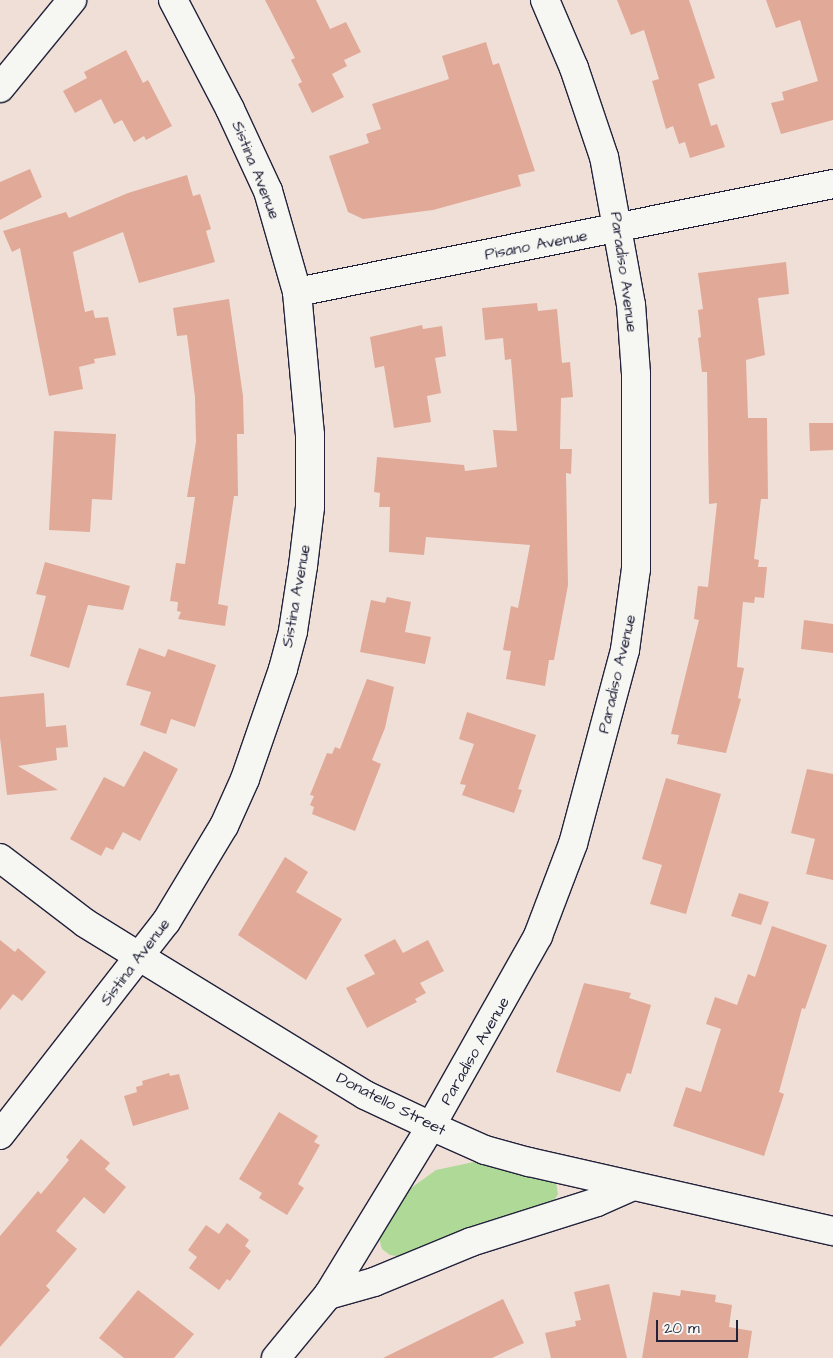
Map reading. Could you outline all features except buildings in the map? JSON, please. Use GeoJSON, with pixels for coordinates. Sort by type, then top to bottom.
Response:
{"type":"FeatureCollection","features":[{"type":"Feature","properties":{"kind":"street"},"geometry":{"type":"LineString","coordinates":[[0,88],[72,0]]}},
{"type":"Feature","properties":{"kind":"street","name":"Sistina Avenue"},"geometry":{"type":"LineString","coordinates":[[0,1135],[140,957],[192,881],[224,826],[267,718],[293,631],[310,498],[310,435],[297,292],[268,191],[230,109],[172,0]]}},
{"type":"Feature","properties":{"kind":"street","name":"Paradiso Avenue"},"geometry":{"type":"LineString","coordinates":[[276,1358],[328,1295],[431,1126],[514,983],[558,890],[596,764],[625,650],[636,569],[636,374],[631,305],[619,228],[604,157],[588,107],[545,0]]}},
{"type":"Feature","properties":{"kind":"street","name":"Pisano Avenue"},"geometry":{"type":"LineString","coordinates":[[297,292],[833,184]]}},
{"type":"Feature","properties":{"kind":"street","name":"Donatello Street"},"geometry":{"type":"LineString","coordinates":[[0,858],[85,923],[366,1094],[431,1126],[507,1156],[833,1231]]}},
{"type":"Feature","properties":{"kind":"street"},"geometry":{"type":"LineString","coordinates":[[328,1295],[374,1282],[471,1242],[597,1202],[633,1186]]}},
{"type":"Feature","properties":{"kind":"green space"},"geometry":{"type":"Polygon","coordinates":[[[474,1162],[546,1179],[556,1183],[558,1194],[553,1202],[403,1257],[390,1255],[382,1249],[379,1238],[382,1226],[403,1194],[436,1170],[474,1162]]]}}]}
